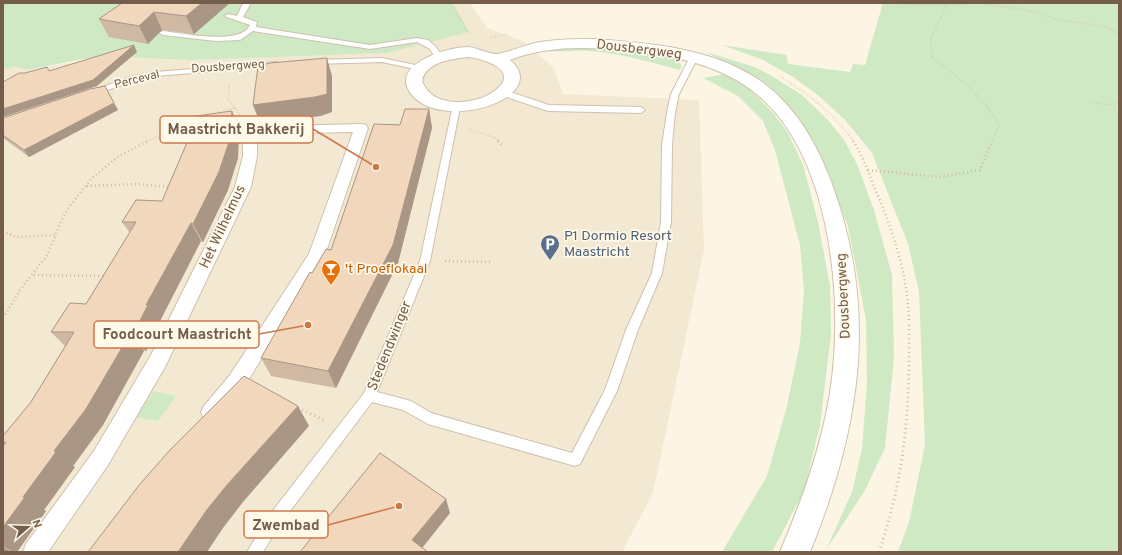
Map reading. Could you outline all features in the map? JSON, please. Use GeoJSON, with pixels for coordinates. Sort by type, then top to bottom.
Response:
{"type":"FeatureCollection","features":[{"type":"Feature","properties":{"kind":"street","name":"Dousbergweg"},"geometry":{"type":"LineString","coordinates":[[499,59],[519,50],[561,43],[615,45],[694,57],[726,69],[749,81],[769,96],[788,116],[809,150],[827,191],[843,254],[847,317],[846,361],[840,405],[829,460],[807,526],[795,552]]}},
{"type":"Feature","properties":{"kind":"street"},"geometry":{"type":"LineString","coordinates":[[467,52],[490,55],[499,59],[505,64],[512,76],[511,82],[504,93],[481,104],[456,107],[440,105],[428,100],[419,93],[415,85],[415,77],[420,68],[439,57],[467,52]]}},
{"type":"Feature","properties":{"kind":"street","name":"Het Wilhelmus"},"geometry":{"type":"LineString","coordinates":[[34,552],[101,458],[158,361],[243,187],[250,156],[250,130],[361,128],[317,255],[237,381],[202,424]]}},
{"type":"Feature","properties":{"kind":"lane"},"geometry":{"type":"LineString","coordinates":[[239,18],[247,3]]}},
{"type":"Feature","properties":{"kind":"lane"},"geometry":{"type":"LineString","coordinates":[[228,16],[247,20],[254,24],[252,29]]}},
{"type":"Feature","properties":{"kind":"lane"},"geometry":{"type":"LineString","coordinates":[[163,33],[216,39],[237,38],[252,29],[370,47],[385,46],[408,40],[423,40],[435,48],[439,57]]}},
{"type":"Feature","properties":{"kind":"lane"},"geometry":{"type":"LineString","coordinates":[[369,396],[406,406],[428,418],[575,460],[611,391],[632,330],[657,273],[666,222],[667,145],[671,113],[675,94],[694,57]]}},
{"type":"Feature","properties":{"kind":"lane"},"geometry":{"type":"LineString","coordinates":[[302,62],[382,60],[420,68]]}},
{"type":"Feature","properties":{"kind":"lane","name":"Dousbergweg"},"geometry":{"type":"LineString","coordinates":[[180,71],[288,63]]}},
{"type":"Feature","properties":{"kind":"lane","name":"Perceval"},"geometry":{"type":"LineString","coordinates":[[81,95],[145,76],[180,71]]}},
{"type":"Feature","properties":{"kind":"lane"},"geometry":{"type":"LineString","coordinates":[[504,93],[548,108],[641,110]]}},
{"type":"Feature","properties":{"kind":"lane","name":"Stedendwinger"},"geometry":{"type":"LineString","coordinates":[[254,552],[272,522],[369,396],[425,261],[456,107]]}},
{"type":"Feature","properties":{"kind":"path"},"geometry":{"type":"LineString","coordinates":[[452,3],[469,32],[469,39]]}},
{"type":"Feature","properties":{"kind":"path"},"geometry":{"type":"LineString","coordinates":[[868,3],[946,5],[980,3],[1036,12],[1058,20],[1104,26],[1119,34]]}},
{"type":"Feature","properties":{"kind":"path"},"geometry":{"type":"LineString","coordinates":[[868,170],[940,177],[980,170],[999,124],[992,109],[932,57],[931,39],[946,5]]}},
{"type":"Feature","properties":{"kind":"path"},"geometry":{"type":"LineString","coordinates":[[209,115],[234,108],[228,99],[229,81],[239,66]]}},
{"type":"Feature","properties":{"kind":"path"},"geometry":{"type":"LineString","coordinates":[[1089,102],[1111,105],[1119,102]]}},
{"type":"Feature","properties":{"kind":"path"},"geometry":{"type":"LineString","coordinates":[[3,318],[20,290],[34,274],[48,254],[69,207],[92,178],[119,156],[177,126],[196,119]]}},
{"type":"Feature","properties":{"kind":"path"},"geometry":{"type":"LineString","coordinates":[[87,186],[138,184],[174,187]]}},
{"type":"Feature","properties":{"kind":"path"},"geometry":{"type":"LineString","coordinates":[[3,231],[16,237],[56,235]]}},
{"type":"Feature","properties":{"kind":"path"},"geometry":{"type":"LineString","coordinates":[[34,274],[112,276]]}},
{"type":"Feature","properties":{"kind":"path"},"geometry":{"type":"LineString","coordinates":[[295,407],[331,423]]}},
{"type":"Feature","properties":{"kind":"shaded area"},"geometry":{"type":"Polygon","coordinates":[[[452,3],[470,3],[487,28],[523,41],[554,68],[563,94],[699,100],[704,250],[653,493],[622,552],[3,552],[3,62],[26,70],[77,62],[99,56],[191,60],[387,53],[469,32],[452,3]]]}},
{"type":"Feature","properties":{"kind":"green space"},"geometry":{"type":"Polygon","coordinates":[[[3,3],[452,3],[469,32],[387,53],[191,60],[99,56],[26,70],[15,66],[8,69],[3,68],[3,3]]]}},
{"type":"Feature","properties":{"kind":"green space"},"geometry":{"type":"Polygon","coordinates":[[[883,3],[1119,3],[1119,552],[898,552],[909,522],[925,445],[919,291],[908,244],[872,153],[846,121],[818,95],[793,77],[763,60],[722,45],[787,55],[788,64],[850,72],[853,64],[865,65],[883,3]]]}},
{"type":"Feature","properties":{"kind":"green space"},"geometry":{"type":"Polygon","coordinates":[[[562,46],[624,49],[676,58],[682,66],[680,70],[635,58],[601,52],[564,52],[539,49],[562,46]]]}},
{"type":"Feature","properties":{"kind":"green space"},"geometry":{"type":"Polygon","coordinates":[[[706,52],[755,67],[775,78],[802,95],[828,120],[844,140],[857,164],[874,210],[892,275],[894,357],[885,448],[864,492],[826,550],[852,492],[862,449],[867,382],[866,320],[848,226],[817,149],[798,121],[751,77],[706,52]]]}},
{"type":"Feature","properties":{"kind":"green space"},"geometry":{"type":"Polygon","coordinates":[[[725,74],[750,89],[773,113],[788,133],[803,165],[818,222],[830,286],[831,334],[820,425],[804,491],[772,552],[722,552],[767,476],[786,410],[800,343],[804,289],[800,245],[775,150],[763,121],[738,96],[703,78],[725,74]]]}},
{"type":"Feature","properties":{"kind":"green space"},"geometry":{"type":"Polygon","coordinates":[[[154,391],[176,396],[158,421],[135,417],[154,391]]]}},
{"type":"Feature","properties":{"kind":"building"},"geometry":{"type":"Polygon","coordinates":[[[122,3],[202,3],[186,16],[154,12],[139,26],[99,19],[122,3]]]}},
{"type":"Feature","properties":{"kind":"building"},"geometry":{"type":"Polygon","coordinates":[[[134,45],[93,80],[3,109],[3,82],[19,73],[25,73],[47,67],[49,71],[134,45]]]}},
{"type":"Feature","properties":{"kind":"building"},"geometry":{"type":"Polygon","coordinates":[[[327,58],[327,94],[315,97],[253,105],[258,66],[270,63],[327,58]]]}},
{"type":"Feature","properties":{"kind":"building"},"geometry":{"type":"Polygon","coordinates":[[[105,86],[114,103],[24,150],[3,135],[3,118],[90,89],[105,86]]]}},
{"type":"Feature","properties":{"kind":"building"},"geometry":{"type":"Polygon","coordinates":[[[405,109],[429,109],[393,245],[328,371],[261,358],[310,272],[312,273],[326,249],[331,250],[374,124],[400,125],[405,109]]]}},
{"type":"Feature","properties":{"kind":"building"},"geometry":{"type":"Polygon","coordinates":[[[232,111],[230,139],[219,172],[193,224],[191,223],[146,305],[148,305],[133,334],[130,334],[86,409],[54,451],[56,452],[3,527],[3,446],[6,442],[3,442],[3,436],[31,402],[74,332],[51,332],[70,303],[86,304],[136,222],[122,222],[136,200],[162,201],[186,145],[189,117],[232,111]]]}},
{"type":"Feature","properties":{"kind":"building"},"geometry":{"type":"Polygon","coordinates":[[[244,376],[298,406],[227,485],[206,511],[178,552],[88,552],[140,484],[170,450],[244,376]]]}},
{"type":"Feature","properties":{"kind":"building"},"geometry":{"type":"Polygon","coordinates":[[[380,453],[446,499],[412,540],[428,552],[300,552],[380,453]]]}},
{"type":"Feature","properties":{"kind":"place","name":"Maastricht Bakkerij"},"geometry":{"type":"Point","coordinates":[376,167]}},
{"type":"Feature","properties":{"kind":"place","name":"P1 Dormio Resort Maastricht"},"geometry":{"type":"Point","coordinates":[550,261]}},
{"type":"Feature","properties":{"kind":"place","name":"'t Proeflokaal"},"geometry":{"type":"Point","coordinates":[331,286]}},
{"type":"Feature","properties":{"kind":"place","name":"Foodcourt Maastricht"},"geometry":{"type":"Point","coordinates":[308,325]}},
{"type":"Feature","properties":{"kind":"place","name":"Zwembad"},"geometry":{"type":"Point","coordinates":[399,506]}}]}
